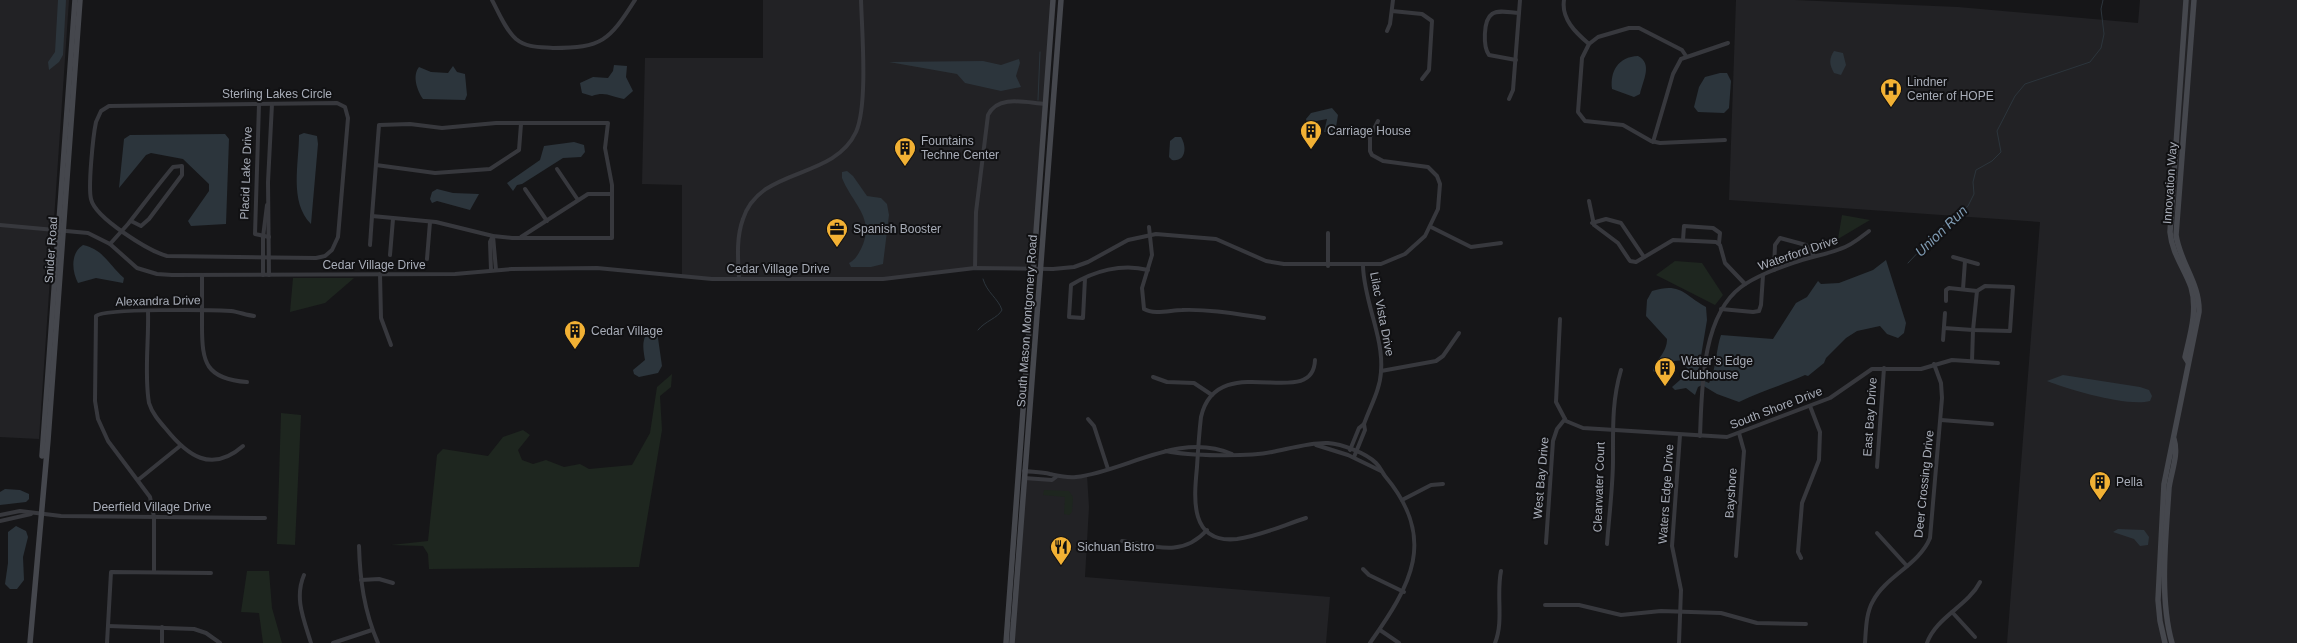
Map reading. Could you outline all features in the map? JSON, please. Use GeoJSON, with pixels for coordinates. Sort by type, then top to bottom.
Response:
{"type":"FeatureCollection","features":[{"type":"Feature","properties":{"kind":"main road","name":"Snider Road"},"geometry":{"type":"LineString","coordinates":[[30,643],[41,500],[48,440],[75,0]]}},
{"type":"Feature","properties":{"kind":"main road","name":"Snider Road"},"geometry":{"type":"LineString","coordinates":[[60,230],[80,0]]}},
{"type":"Feature","properties":{"kind":"main road","name":"South Mason Montgomery Road"},"geometry":{"type":"LineString","coordinates":[[1012,643],[1033,268],[1053,0]]}},
{"type":"Feature","properties":{"kind":"main road","name":"South Mason Montgomery Road"},"geometry":{"type":"LineString","coordinates":[[1006,643],[1041,269],[1060,0]]}},
{"type":"Feature","properties":{"kind":"main road","name":"Innovation Way"},"geometry":{"type":"LineString","coordinates":[[2186,0],[2170,232],[2173,250],[2190,286],[2194,304],[2185,358],[2188,362]]}},
{"type":"Feature","properties":{"kind":"main road","name":"Innovation Way"},"geometry":{"type":"LineString","coordinates":[[2165,643],[2160,621],[2158,590],[2164,484],[2188,362],[2191,358],[2195,340],[2200,303],[2195,282],[2180,252],[2176,222],[2194,0]]}},
{"type":"Feature","properties":{"kind":"main road","name":"Innovation Way"},"geometry":{"type":"LineString","coordinates":[[2172,643],[2166,617],[2165,596],[2169,488],[2176,447],[2174,439]]}},
{"type":"Feature","properties":{"kind":"street"},"geometry":{"type":"LineString","coordinates":[[492,0],[512,34],[520,42],[537,47],[574,48],[594,45],[607,37],[618,26],[635,0]]}},
{"type":"Feature","properties":{"kind":"street"},"geometry":{"type":"LineString","coordinates":[[739,279],[740,228],[745,213],[753,200],[775,183],[831,160],[843,151],[856,131],[862,95],[861,0]]}},
{"type":"Feature","properties":{"kind":"street"},"geometry":{"type":"LineString","coordinates":[[1387,31],[1393,0]]}},
{"type":"Feature","properties":{"kind":"street"},"geometry":{"type":"LineString","coordinates":[[1510,99],[1513,90],[1520,0]]}},
{"type":"Feature","properties":{"kind":"street"},"geometry":{"type":"LineString","coordinates":[[1564,0],[1564,14],[1569,23],[1589,44]]}},
{"type":"Feature","properties":{"kind":"street"},"geometry":{"type":"LineString","coordinates":[[1392,11],[1422,14],[1432,22],[1429,70],[1422,79]]}},
{"type":"Feature","properties":{"kind":"street"},"geometry":{"type":"LineString","coordinates":[[1516,60],[1489,55],[1485,46],[1486,25],[1490,16],[1494,13],[1519,13]]}},
{"type":"Feature","properties":{"kind":"street"},"geometry":{"type":"LineString","coordinates":[[1686,56],[1682,50],[1639,28],[1629,28],[1598,37],[1589,44],[1581,65],[1577,106],[1581,117],[1591,123],[1623,125],[1653,142],[1725,140]]}},
{"type":"Feature","properties":{"kind":"street"},"geometry":{"type":"LineString","coordinates":[[1653,142],[1672,74],[1677,65],[1686,56],[1728,43]]}},
{"type":"Feature","properties":{"kind":"street"},"geometry":{"type":"LineString","coordinates":[[975,268],[976,205],[988,115],[993,107],[1001,102],[1046,104]]}},
{"type":"Feature","properties":{"kind":"street","name":"Sterling Lakes Circle"},"geometry":{"type":"LineString","coordinates":[[121,104],[272,104],[340,104],[347,109],[348,118],[338,237],[336,245],[322,257],[167,256],[142,245],[123,231],[100,213],[90,198],[94,128],[98,116],[104,109],[121,104]]}},
{"type":"Feature","properties":{"kind":"street","name":"Placid Lake Drive"},"geometry":{"type":"LineString","coordinates":[[259,104],[254,228],[255,234],[263,236]]}},
{"type":"Feature","properties":{"kind":"street","name":"Placid Lake Drive"},"geometry":{"type":"LineString","coordinates":[[263,275],[263,236],[268,189],[272,104]]}},
{"type":"Feature","properties":{"kind":"street","name":"Cedar Village Drive"},"geometry":{"type":"LineString","coordinates":[[0,225],[88,233],[110,244],[129,263],[148,273],[202,275],[454,274],[491,270],[616,269],[694,277],[739,279],[882,279],[975,268],[1041,269],[1074,267],[1088,262],[1119,243],[1150,235],[1216,239],[1272,263],[1363,266],[1389,262],[1406,254],[1420,243],[1431,227],[1439,206],[1440,184],[1437,176],[1423,165],[1383,161],[1372,155],[1370,151],[1370,137],[1378,121]]}},
{"type":"Feature","properties":{"kind":"street"},"geometry":{"type":"LineString","coordinates":[[370,245],[372,216],[379,125],[410,124],[450,127],[496,123],[608,123],[605,148],[612,194],[612,238],[520,238],[493,236],[430,222],[372,216]]}},
{"type":"Feature","properties":{"kind":"street"},"geometry":{"type":"LineString","coordinates":[[376,165],[435,173],[490,170],[518,150],[521,124]]}},
{"type":"Feature","properties":{"kind":"street"},"geometry":{"type":"LineString","coordinates":[[110,244],[123,231],[172,167],[182,166],[182,175],[149,219],[141,226],[131,221]]}},
{"type":"Feature","properties":{"kind":"street"},"geometry":{"type":"LineString","coordinates":[[557,169],[578,200]]}},
{"type":"Feature","properties":{"kind":"street","name":"Placid Lake Drive"},"geometry":{"type":"LineString","coordinates":[[268,189],[269,275]]}},
{"type":"Feature","properties":{"kind":"street"},"geometry":{"type":"LineString","coordinates":[[525,189],[547,221]]}},
{"type":"Feature","properties":{"kind":"street"},"geometry":{"type":"LineString","coordinates":[[520,238],[588,194],[612,194]]}},
{"type":"Feature","properties":{"kind":"street"},"geometry":{"type":"LineString","coordinates":[[1589,201],[1592,223],[1618,243],[1630,261],[1636,262],[1670,241],[1683,240],[1718,243]]}},
{"type":"Feature","properties":{"kind":"street"},"geometry":{"type":"LineString","coordinates":[[390,255],[393,218]]}},
{"type":"Feature","properties":{"kind":"street"},"geometry":{"type":"LineString","coordinates":[[1592,223],[1603,219],[1619,221],[1644,257]]}},
{"type":"Feature","properties":{"kind":"street"},"geometry":{"type":"LineString","coordinates":[[427,259],[430,222]]}},
{"type":"Feature","properties":{"kind":"street"},"geometry":{"type":"LineString","coordinates":[[1683,240],[1684,226],[1713,228],[1720,232],[1718,243],[1724,260],[1744,284]]}},
{"type":"Feature","properties":{"kind":"street"},"geometry":{"type":"LineString","coordinates":[[1149,227],[1152,255],[1142,298],[1142,304],[1146,310],[1212,311],[1264,318]]}},
{"type":"Feature","properties":{"kind":"street"},"geometry":{"type":"LineString","coordinates":[[1431,227],[1471,247],[1501,243]]}},
{"type":"Feature","properties":{"kind":"street","name":"Waterford Drive"},"geometry":{"type":"LineString","coordinates":[[1700,436],[1702,390],[1712,330],[1721,309],[1734,293],[1744,284],[1774,270],[1843,248],[1869,231]]}},
{"type":"Feature","properties":{"kind":"street"},"geometry":{"type":"LineString","coordinates":[[1328,233],[1328,266]]}},
{"type":"Feature","properties":{"kind":"street"},"geometry":{"type":"LineString","coordinates":[[263,236],[269,237]]}},
{"type":"Feature","properties":{"kind":"street"},"geometry":{"type":"LineString","coordinates":[[493,236],[496,270]]}},
{"type":"Feature","properties":{"kind":"street"},"geometry":{"type":"LineString","coordinates":[[491,270],[490,242],[493,236]]}},
{"type":"Feature","properties":{"kind":"street"},"geometry":{"type":"LineString","coordinates":[[1774,270],[1774,245],[1780,238],[1806,245],[1814,256]]}},
{"type":"Feature","properties":{"kind":"street"},"geometry":{"type":"LineString","coordinates":[[1953,257],[1978,264]]}},
{"type":"Feature","properties":{"kind":"street"},"geometry":{"type":"LineString","coordinates":[[1963,289],[1965,261]]}},
{"type":"Feature","properties":{"kind":"street"},"geometry":{"type":"LineString","coordinates":[[1085,278],[1083,318],[1068,317],[1071,285],[1085,278],[1116,266],[1148,270]]}},
{"type":"Feature","properties":{"kind":"street","name":"Lilac Vista Drive"},"geometry":{"type":"LineString","coordinates":[[1348,455],[1360,428],[1364,424],[1377,391],[1381,371],[1380,355],[1364,285],[1363,266]]}},
{"type":"Feature","properties":{"kind":"street"},"geometry":{"type":"LineString","coordinates":[[380,274],[381,318],[392,345]]}},
{"type":"Feature","properties":{"kind":"street"},"geometry":{"type":"LineString","coordinates":[[202,275],[203,354],[207,365],[223,378],[248,382]]}},
{"type":"Feature","properties":{"kind":"street"},"geometry":{"type":"LineString","coordinates":[[1721,309],[1759,311],[1763,275]]}},
{"type":"Feature","properties":{"kind":"street"},"geometry":{"type":"LineString","coordinates":[[1944,328],[2010,331],[2013,287],[1985,286],[1977,291],[1949,288],[1946,290],[1946,301]]}},
{"type":"Feature","properties":{"kind":"street"},"geometry":{"type":"LineString","coordinates":[[1972,361],[1977,291]]}},
{"type":"Feature","properties":{"kind":"street"},"geometry":{"type":"LineString","coordinates":[[148,311],[150,404],[156,417],[180,446],[194,456],[206,459],[225,457],[243,446]]}},
{"type":"Feature","properties":{"kind":"street","name":"Alexandra Drive"},"geometry":{"type":"LineString","coordinates":[[154,572],[154,517],[150,497],[108,441],[98,419],[95,401],[95,319],[100,313],[148,311],[234,311],[254,316]]}},
{"type":"Feature","properties":{"kind":"street"},"geometry":{"type":"LineString","coordinates":[[1943,340],[1945,313]]}},
{"type":"Feature","properties":{"kind":"street"},"geometry":{"type":"LineString","coordinates":[[1560,319],[1555,395],[1558,408],[1565,419]]}},
{"type":"Feature","properties":{"kind":"street"},"geometry":{"type":"LineString","coordinates":[[1381,371],[1433,363],[1443,356],[1459,333]]}},
{"type":"Feature","properties":{"kind":"street"},"geometry":{"type":"LineString","coordinates":[[1306,518],[1236,539],[1218,537],[1207,530],[1199,521],[1194,506],[1202,411],[1212,395],[1224,386],[1236,383],[1303,382],[1312,374],[1315,360]]}},
{"type":"Feature","properties":{"kind":"street","name":"South Shore Drive"},"geometry":{"type":"LineString","coordinates":[[1565,419],[1583,428],[1721,438],[1739,433],[1835,395],[1866,371],[1884,368],[1921,369],[1946,360],[1998,363]]}},
{"type":"Feature","properties":{"kind":"street","name":"Deer Crossing Drive"},"geometry":{"type":"LineString","coordinates":[[1865,643],[1868,612],[1873,600],[1924,549],[1930,538],[1942,388],[1934,364]]}},
{"type":"Feature","properties":{"kind":"street","name":"East Bay Drive"},"geometry":{"type":"LineString","coordinates":[[1877,467],[1884,368]]}},
{"type":"Feature","properties":{"kind":"street","name":"Clearwater Court"},"geometry":{"type":"LineString","coordinates":[[1607,544],[1613,458],[1612,430],[1615,388],[1620,370]]}},
{"type":"Feature","properties":{"kind":"street"},"geometry":{"type":"LineString","coordinates":[[1153,377],[1161,381],[1197,383],[1212,395]]}},
{"type":"Feature","properties":{"kind":"street"},"geometry":{"type":"LineString","coordinates":[[1801,558],[1798,552],[1802,503],[1818,466],[1820,442],[1819,426],[1810,406]]}},
{"type":"Feature","properties":{"kind":"street"},"geometry":{"type":"LineString","coordinates":[[1088,419],[1096,432],[1108,469]]}},
{"type":"Feature","properties":{"kind":"street","name":"West Bay Drive"},"geometry":{"type":"LineString","coordinates":[[1546,542],[1553,441],[1557,429],[1565,419]]}},
{"type":"Feature","properties":{"kind":"street"},"geometry":{"type":"LineString","coordinates":[[1940,420],[1992,424]]}},
{"type":"Feature","properties":{"kind":"street","name":"Lilac Vista Drive"},"geometry":{"type":"LineString","coordinates":[[1354,457],[1365,430],[1364,424]]}},
{"type":"Feature","properties":{"kind":"street","name":"Bayshore"},"geometry":{"type":"LineString","coordinates":[[1736,556],[1744,451],[1739,433]]}},
{"type":"Feature","properties":{"kind":"street","name":"Waters Edge Drive"},"geometry":{"type":"LineString","coordinates":[[1679,643],[1681,590],[1672,546],[1680,435]]}},
{"type":"Feature","properties":{"kind":"street"},"geometry":{"type":"LineString","coordinates":[[1022,475],[1052,480],[1056,477],[1075,477],[1166,451],[1262,454],[1326,443],[1350,449],[1376,464],[1402,500],[1412,527],[1414,545],[1411,572],[1404,592],[1370,643]]}},
{"type":"Feature","properties":{"kind":"street"},"geometry":{"type":"LineString","coordinates":[[1316,445],[1354,457],[1381,471]]}},
{"type":"Feature","properties":{"kind":"street"},"geometry":{"type":"LineString","coordinates":[[138,480],[180,446]]}},
{"type":"Feature","properties":{"kind":"street"},"geometry":{"type":"LineString","coordinates":[[1402,500],[1431,485],[1443,484]]}},
{"type":"Feature","properties":{"kind":"street"},"geometry":{"type":"LineString","coordinates":[[0,515],[15,511],[31,514]]}},
{"type":"Feature","properties":{"kind":"street"},"geometry":{"type":"LineString","coordinates":[[0,521],[31,514]]}},
{"type":"Feature","properties":{"kind":"street","name":"Deerfield Village Drive"},"geometry":{"type":"LineString","coordinates":[[31,514],[265,518]]}},
{"type":"Feature","properties":{"kind":"street"},"geometry":{"type":"LineString","coordinates":[[1122,541],[1168,548],[1181,548],[1192,543],[1207,530]]}},
{"type":"Feature","properties":{"kind":"street"},"geometry":{"type":"LineString","coordinates":[[1877,533],[1907,566]]}},
{"type":"Feature","properties":{"kind":"street"},"geometry":{"type":"LineString","coordinates":[[359,546],[361,580],[372,630],[378,643]]}},
{"type":"Feature","properties":{"kind":"street"},"geometry":{"type":"LineString","coordinates":[[1363,569],[1369,575],[1404,592]]}},
{"type":"Feature","properties":{"kind":"street"},"geometry":{"type":"LineString","coordinates":[[1495,643],[1499,626],[1498,590],[1501,571]]}},
{"type":"Feature","properties":{"kind":"street"},"geometry":{"type":"LineString","coordinates":[[107,643],[111,572],[211,573]]}},
{"type":"Feature","properties":{"kind":"street"},"geometry":{"type":"LineString","coordinates":[[304,575],[300,584],[299,601],[311,643]]}},
{"type":"Feature","properties":{"kind":"street"},"geometry":{"type":"LineString","coordinates":[[361,580],[379,579],[393,583]]}},
{"type":"Feature","properties":{"kind":"street"},"geometry":{"type":"LineString","coordinates":[[1927,643],[1934,630],[1972,594],[1980,582]]}},
{"type":"Feature","properties":{"kind":"street"},"geometry":{"type":"LineString","coordinates":[[1545,605],[1579,605],[1621,615],[1661,612],[1721,613],[1757,623],[1806,624]]}},
{"type":"Feature","properties":{"kind":"street"},"geometry":{"type":"LineString","coordinates":[[1952,612],[1975,636]]}},
{"type":"Feature","properties":{"kind":"street"},"geometry":{"type":"LineString","coordinates":[[108,626],[200,631],[220,643]]}},
{"type":"Feature","properties":{"kind":"street"},"geometry":{"type":"LineString","coordinates":[[162,628],[162,643]]}},
{"type":"Feature","properties":{"kind":"street"},"geometry":{"type":"LineString","coordinates":[[333,643],[372,630]]}},
{"type":"Feature","properties":{"kind":"street"},"geometry":{"type":"LineString","coordinates":[[1380,630],[1399,643]]}},
{"type":"Feature","properties":{"kind":"shaded area"},"geometry":{"type":"Polygon","coordinates":[[[0,0],[69,0],[39,439],[0,437],[0,0]]]}},
{"type":"Feature","properties":{"kind":"shaded area"},"geometry":{"type":"Polygon","coordinates":[[[58,0],[66,0],[63,55],[59,62],[49,70],[48,62],[55,52],[58,0]]]}},
{"type":"Feature","properties":{"kind":"shaded area"},"geometry":{"type":"Polygon","coordinates":[[[763,0],[1053,0],[1033,268],[988,268],[901,277],[739,279],[682,276],[682,185],[642,184],[645,58],[763,58],[763,0]]]}},
{"type":"Feature","properties":{"kind":"shaded area"},"geometry":{"type":"Polygon","coordinates":[[[1736,0],[1795,0],[1958,7],[2138,23],[2140,0],[2297,0],[2297,643],[2007,643],[2040,222],[1729,200],[1736,0]]]}},
{"type":"Feature","properties":{"kind":"shaded area"},"geometry":{"type":"Polygon","coordinates":[[[1834,51],[1843,53],[1846,65],[1841,75],[1834,73],[1831,67],[1830,59],[1834,51]]]}},
{"type":"Feature","properties":{"kind":"shaded area"},"geometry":{"type":"Polygon","coordinates":[[[1638,56],[1643,59],[1646,68],[1640,94],[1634,97],[1612,89],[1612,76],[1620,62],[1638,56]]]}},
{"type":"Feature","properties":{"kind":"shaded area"},"geometry":{"type":"Polygon","coordinates":[[[1019,59],[1020,63],[1016,76],[1021,87],[1001,91],[965,83],[957,74],[889,62],[983,61],[1001,65],[1019,59]]]}},
{"type":"Feature","properties":{"kind":"shaded area"},"geometry":{"type":"Polygon","coordinates":[[[614,65],[627,66],[626,77],[633,91],[624,99],[605,94],[592,96],[582,93],[580,83],[593,77],[608,78],[613,71],[614,65]]]}},
{"type":"Feature","properties":{"kind":"shaded area"},"geometry":{"type":"Polygon","coordinates":[[[453,66],[457,72],[465,74],[467,95],[465,100],[423,99],[416,83],[419,67],[431,72],[448,73],[453,66]]]}},
{"type":"Feature","properties":{"kind":"shaded area"},"geometry":{"type":"Polygon","coordinates":[[[1727,73],[1731,81],[1729,108],[1724,113],[1698,112],[1694,107],[1699,87],[1705,77],[1727,73]]]}},
{"type":"Feature","properties":{"kind":"shaded area"},"geometry":{"type":"Polygon","coordinates":[[[1332,108],[1338,115],[1335,133],[1324,132],[1327,119],[1307,123],[1306,119],[1311,113],[1332,108]]]}},
{"type":"Feature","properties":{"kind":"shaded area"},"geometry":{"type":"Polygon","coordinates":[[[304,133],[317,136],[318,144],[311,224],[304,215],[300,205],[297,182],[299,135],[304,133]]]}},
{"type":"Feature","properties":{"kind":"shaded area"},"geometry":{"type":"Polygon","coordinates":[[[225,134],[229,139],[226,224],[191,226],[188,221],[209,191],[209,184],[183,159],[151,153],[146,155],[119,188],[124,139],[130,135],[225,134]]]}},
{"type":"Feature","properties":{"kind":"shaded area"},"geometry":{"type":"Polygon","coordinates":[[[1175,137],[1181,137],[1184,153],[1180,159],[1172,160],[1169,157],[1170,141],[1175,137]]]}},
{"type":"Feature","properties":{"kind":"shaded area"},"geometry":{"type":"Polygon","coordinates":[[[574,142],[584,145],[585,152],[581,157],[563,158],[522,184],[517,185],[513,191],[507,183],[540,160],[544,146],[574,142]]]}},
{"type":"Feature","properties":{"kind":"shaded area"},"geometry":{"type":"Polygon","coordinates":[[[847,171],[853,176],[867,196],[881,198],[887,204],[889,215],[883,264],[871,267],[851,267],[849,263],[855,259],[861,249],[866,229],[861,212],[842,178],[842,172],[847,171]]]}},
{"type":"Feature","properties":{"kind":"shaded area"},"geometry":{"type":"Polygon","coordinates":[[[437,189],[453,193],[479,194],[470,210],[437,201],[432,203],[430,199],[432,192],[437,189]]]}},
{"type":"Feature","properties":{"kind":"shaded area"},"geometry":{"type":"Polygon","coordinates":[[[1842,215],[1870,220],[1838,239],[1842,215]]]}},
{"type":"Feature","properties":{"kind":"shaded area"},"geometry":{"type":"Polygon","coordinates":[[[83,245],[101,254],[124,278],[123,283],[96,278],[78,283],[74,274],[73,263],[76,253],[83,245]]]}},
{"type":"Feature","properties":{"kind":"shaded area"},"geometry":{"type":"Polygon","coordinates":[[[1886,260],[1906,323],[1904,333],[1898,338],[1887,334],[1880,326],[1857,331],[1846,338],[1826,358],[1824,363],[1808,376],[1805,375],[1739,402],[1717,394],[1702,385],[1698,387],[1695,395],[1686,388],[1675,390],[1672,387],[1688,373],[1685,361],[1666,365],[1657,373],[1653,371],[1667,344],[1667,339],[1646,316],[1647,300],[1652,291],[1676,289],[1706,307],[1707,320],[1698,374],[1700,379],[1709,383],[1721,335],[1773,339],[1796,303],[1807,297],[1818,281],[1821,284],[1839,283],[1873,270],[1886,260]]]}},
{"type":"Feature","properties":{"kind":"shaded area"},"geometry":{"type":"Polygon","coordinates":[[[1675,261],[1702,263],[1723,295],[1715,305],[1656,275],[1675,261]]]}},
{"type":"Feature","properties":{"kind":"shaded area"},"geometry":{"type":"Polygon","coordinates":[[[293,278],[354,278],[325,303],[290,312],[293,278]]]}},
{"type":"Feature","properties":{"kind":"shaded area"},"geometry":{"type":"Polygon","coordinates":[[[651,329],[657,331],[662,366],[658,373],[639,377],[634,374],[633,370],[645,360],[644,339],[651,329]]]}},
{"type":"Feature","properties":{"kind":"shaded area"},"geometry":{"type":"Polygon","coordinates":[[[672,374],[671,387],[660,396],[662,430],[639,567],[429,569],[428,554],[423,546],[391,545],[428,541],[437,455],[443,449],[488,456],[503,437],[523,430],[530,435],[518,450],[522,460],[533,464],[546,460],[564,467],[580,464],[589,469],[632,465],[650,433],[657,387],[672,374]]]}},
{"type":"Feature","properties":{"kind":"shaded area"},"geometry":{"type":"Polygon","coordinates":[[[2063,375],[2140,387],[2149,390],[2152,396],[2150,401],[2128,402],[2114,400],[2083,393],[2047,381],[2063,375]]]}},
{"type":"Feature","properties":{"kind":"shaded area"},"geometry":{"type":"Polygon","coordinates":[[[281,413],[301,415],[295,545],[277,544],[281,413]]]}},
{"type":"Feature","properties":{"kind":"shaded area"},"geometry":{"type":"Polygon","coordinates":[[[1087,475],[1089,507],[1085,577],[1330,597],[1326,643],[1006,643],[1008,622],[1013,622],[1025,478],[1052,480],[1056,477],[1087,475]]]}},
{"type":"Feature","properties":{"kind":"shaded area"},"geometry":{"type":"Polygon","coordinates":[[[5,489],[20,490],[29,494],[29,499],[26,502],[0,505],[0,492],[5,489]]]}},
{"type":"Feature","properties":{"kind":"shaded area"},"geometry":{"type":"Polygon","coordinates":[[[1044,490],[1069,491],[1073,497],[1072,512],[1069,515],[1064,514],[1065,497],[1043,495],[1044,490]]]}},
{"type":"Feature","properties":{"kind":"shaded area"},"geometry":{"type":"Polygon","coordinates":[[[16,526],[26,531],[28,537],[23,557],[24,580],[17,589],[10,589],[5,584],[8,563],[8,532],[16,526]]]}},
{"type":"Feature","properties":{"kind":"shaded area"},"geometry":{"type":"Polygon","coordinates":[[[2118,529],[2144,530],[2149,537],[2148,545],[2140,546],[2134,539],[2113,532],[2118,529]]]}},
{"type":"Feature","properties":{"kind":"shaded area"},"geometry":{"type":"Polygon","coordinates":[[[247,571],[269,571],[272,608],[282,643],[263,643],[259,613],[241,612],[247,571]]]}},
{"type":"Feature","properties":{"kind":"waterway","name":"Union Run"},"geometry":{"type":"LineString","coordinates":[[1908,263],[1943,226],[1968,206],[1974,194],[1973,182],[1976,170],[1992,161],[2001,152],[1997,131],[2015,96],[2025,84],[2090,62],[2101,48],[2104,34],[2101,9],[2103,0]]}},
{"type":"Feature","properties":{"kind":"waterway"},"geometry":{"type":"LineString","coordinates":[[1038,100],[1040,52]]}},
{"type":"Feature","properties":{"kind":"waterway"},"geometry":{"type":"LineString","coordinates":[[978,330],[1002,310],[983,279]]}},
{"type":"Feature","properties":{"kind":"place","name":"Lindner Center of HOPE"},"geometry":{"type":"Point","coordinates":[1891,108]}},
{"type":"Feature","properties":{"kind":"place","name":"Carriage House"},"geometry":{"type":"Point","coordinates":[1311,150]}},
{"type":"Feature","properties":{"kind":"place","name":"Fountains Techne Center"},"geometry":{"type":"Point","coordinates":[905,167]}},
{"type":"Feature","properties":{"kind":"place","name":"Spanish Booster"},"geometry":{"type":"Point","coordinates":[837,248]}},
{"type":"Feature","properties":{"kind":"place","name":"Cedar Village"},"geometry":{"type":"Point","coordinates":[575,350]}},
{"type":"Feature","properties":{"kind":"place","name":"Water’s Edge Clubhouse"},"geometry":{"type":"Point","coordinates":[1665,387]}},
{"type":"Feature","properties":{"kind":"place","name":"Pella"},"geometry":{"type":"Point","coordinates":[2100,501]}},
{"type":"Feature","properties":{"kind":"place","name":"Sichuan Bistro"},"geometry":{"type":"Point","coordinates":[1061,566]}}]}
